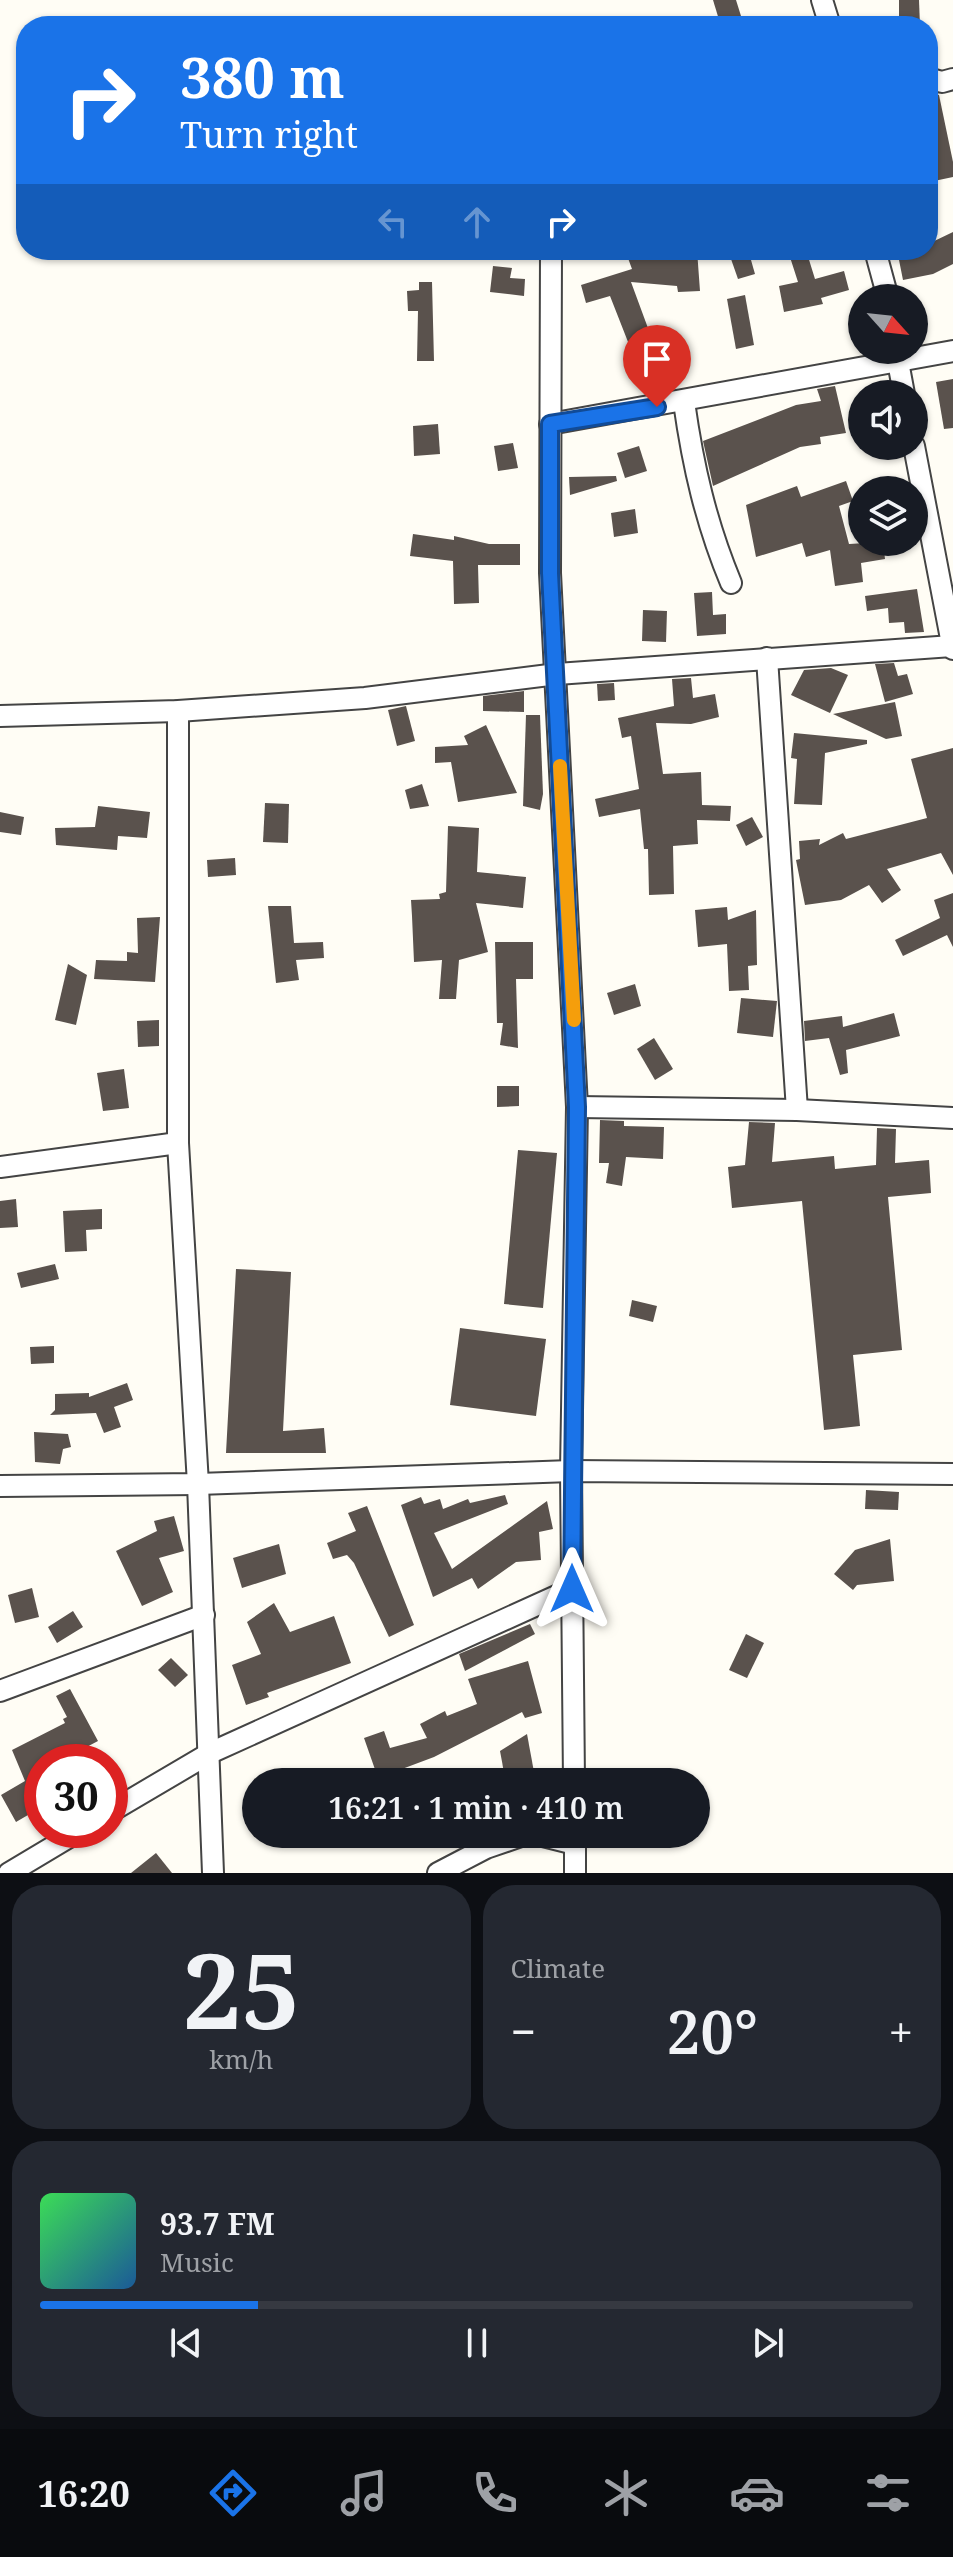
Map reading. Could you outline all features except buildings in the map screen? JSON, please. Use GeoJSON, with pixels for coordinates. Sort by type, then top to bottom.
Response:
{"type":"FeatureCollection","features":[{"type":"Feature","properties":{"kind":"street"},"geometry":{"type":"LineString","coordinates":[[551,260],[550,573],[577,1107],[571,1471],[574,1768]]}},
{"type":"Feature","properties":{"kind":"street"},"geometry":{"type":"LineString","coordinates":[[878,260],[884,284]]}},
{"type":"Feature","properties":{"kind":"street"},"geometry":{"type":"LineString","coordinates":[[928,354],[953,351]]}},
{"type":"Feature","properties":{"kind":"street"},"geometry":{"type":"LineString","coordinates":[[550,424],[684,402],[864,364]]}},
{"type":"Feature","properties":{"kind":"street"},"geometry":{"type":"LineString","coordinates":[[684,402],[694,472],[709,530],[731,583]]}},
{"type":"Feature","properties":{"kind":"street"},"geometry":{"type":"LineString","coordinates":[[0,716],[178,711],[365,698],[557,674],[953,647],[917,460]]}},
{"type":"Feature","properties":{"kind":"street"},"geometry":{"type":"LineString","coordinates":[[767,658],[797,1110]]}},
{"type":"Feature","properties":{"kind":"street"},"geometry":{"type":"LineString","coordinates":[[178,711],[178,1143],[198,1484],[213,1873]]}},
{"type":"Feature","properties":{"kind":"street"},"geometry":{"type":"LineString","coordinates":[[577,1107],[797,1110],[953,1118]]}},
{"type":"Feature","properties":{"kind":"street"},"geometry":{"type":"LineString","coordinates":[[0,1167],[178,1143]]}},
{"type":"Feature","properties":{"kind":"street"},"geometry":{"type":"LineString","coordinates":[[0,1486],[198,1484],[571,1471],[953,1474]]}},
{"type":"Feature","properties":{"kind":"street"},"geometry":{"type":"LineString","coordinates":[[128,1801],[210,1753],[572,1589]]}},
{"type":"Feature","properties":{"kind":"street"},"geometry":{"type":"LineString","coordinates":[[0,1691],[204,1615]]}},
{"type":"Feature","properties":{"kind":"street"},"geometry":{"type":"LineString","coordinates":[[9,1873],[51,1848]]}},
{"type":"Feature","properties":{"kind":"street"},"geometry":{"type":"LineString","coordinates":[[438,1873],[486,1848]]}},
{"type":"Feature","properties":{"kind":"street"},"geometry":{"type":"LineString","coordinates":[[575,1848],[575,1873]]}},
{"type":"Feature","properties":{"kind":"slow traffic"},"geometry":{"type":"LineString","coordinates":[[560,766],[574,1020]]}},
{"type":"Feature","properties":{"kind":"route"},"geometry":{"type":"LineString","coordinates":[[572,1589],[577,1107],[550,573],[550,424],[657,407]]}}]}
